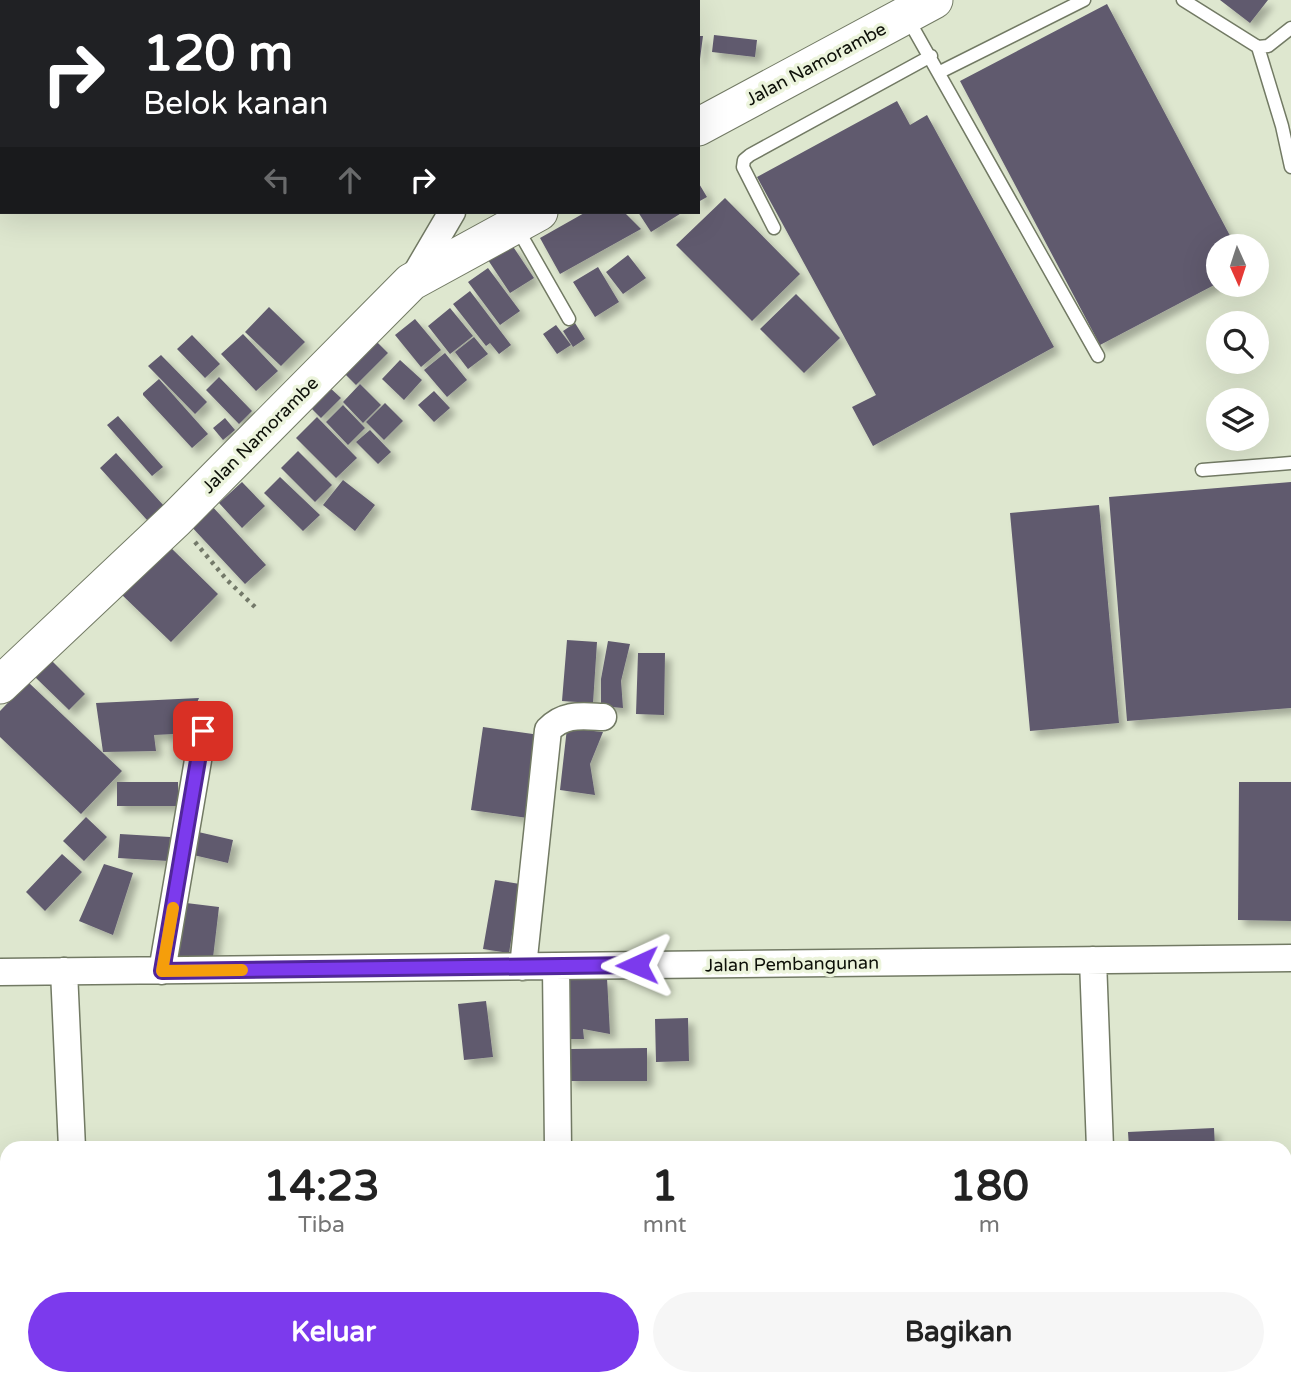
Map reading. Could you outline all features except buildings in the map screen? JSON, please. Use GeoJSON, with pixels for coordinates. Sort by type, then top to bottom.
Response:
{"type":"FeatureCollection","features":[{"type":"Feature","properties":{"kind":"main road","name":"Jalan Namorambe"},"geometry":{"type":"LineString","coordinates":[[700,126],[920,8]]}},
{"type":"Feature","properties":{"kind":"main road","name":"Jalan Namorambe"},"geometry":{"type":"LineString","coordinates":[[0,685],[176,519],[411,282],[527,218]]}},
{"type":"Feature","properties":{"kind":"street"},"geometry":{"type":"LineString","coordinates":[[411,282],[451,214]]}},
{"type":"Feature","properties":{"kind":"street"},"geometry":{"type":"LineString","coordinates":[[523,967],[548,730],[556,722],[571,715],[603,717]]}},
{"type":"Feature","properties":{"kind":"street"},"geometry":{"type":"LineString","coordinates":[[162,971],[203,731]]}},
{"type":"Feature","properties":{"kind":"street","name":"Jalan Pembangunan"},"geometry":{"type":"LineString","coordinates":[[0,972],[1291,958]]}},
{"type":"Feature","properties":{"kind":"street"},"geometry":{"type":"LineString","coordinates":[[1093,960],[1100,1141]]}},
{"type":"Feature","properties":{"kind":"street"},"geometry":{"type":"LineString","coordinates":[[556,967],[558,1141]]}},
{"type":"Feature","properties":{"kind":"street"},"geometry":{"type":"LineString","coordinates":[[64,971],[72,1141]]}},
{"type":"Feature","properties":{"kind":"lane"},"geometry":{"type":"LineString","coordinates":[[940,72],[1084,0]]}},
{"type":"Feature","properties":{"kind":"lane"},"geometry":{"type":"LineString","coordinates":[[1183,0],[1258,47],[1268,46],[1291,28]]}},
{"type":"Feature","properties":{"kind":"lane"},"geometry":{"type":"LineString","coordinates":[[920,8],[931,56],[1098,356]]}},
{"type":"Feature","properties":{"kind":"lane"},"geometry":{"type":"LineString","coordinates":[[1258,47],[1282,126],[1291,167]]}},
{"type":"Feature","properties":{"kind":"lane"},"geometry":{"type":"LineString","coordinates":[[774,228],[743,167],[744,160],[931,56]]}},
{"type":"Feature","properties":{"kind":"lane"},"geometry":{"type":"LineString","coordinates":[[527,218],[569,319]]}},
{"type":"Feature","properties":{"kind":"lane"},"geometry":{"type":"LineString","coordinates":[[1202,470],[1291,463]]}},
{"type":"Feature","properties":{"kind":"path"},"geometry":{"type":"LineString","coordinates":[[176,519],[227,580],[256,608]]}},
{"type":"Feature","properties":{"kind":"slow traffic"},"geometry":{"type":"LineString","coordinates":[[173,908],[162,971],[242,970]]}},
{"type":"Feature","properties":{"kind":"route"},"geometry":{"type":"LineString","coordinates":[[203,731],[162,971],[637,965]]}}]}
